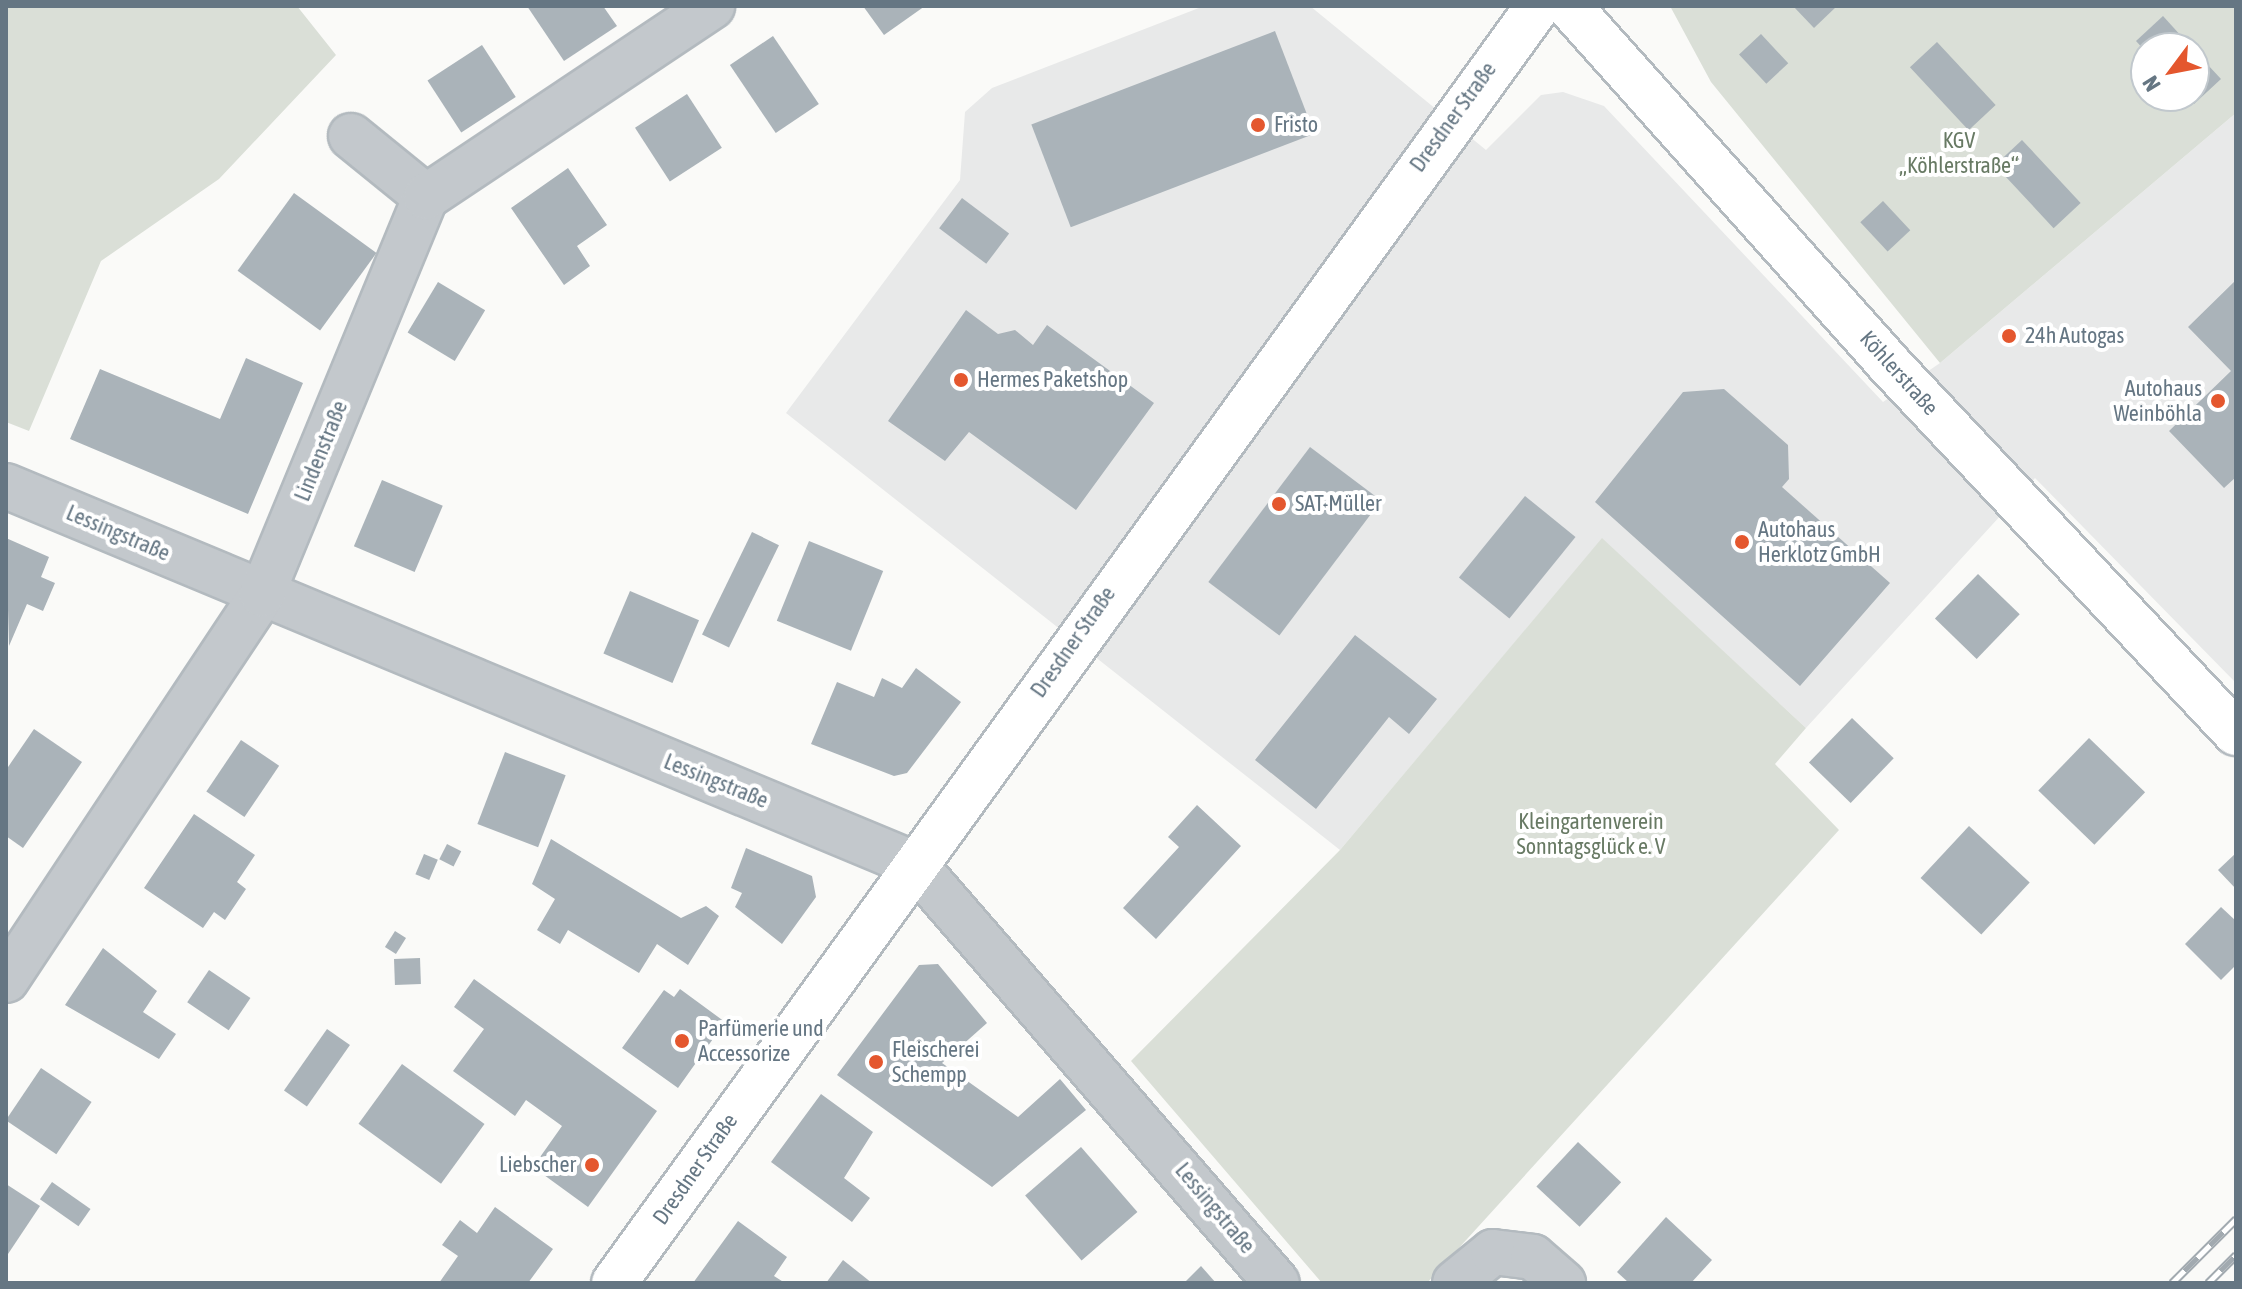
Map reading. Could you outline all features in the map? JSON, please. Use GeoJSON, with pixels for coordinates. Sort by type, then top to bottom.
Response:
{"type":"FeatureCollection","features":[{"type":"Feature","properties":{"kind":"main road","name":"Dresdner Straße"},"geometry":{"type":"LineString","coordinates":[[614,1283],[914,864],[1538,6]]}},
{"type":"Feature","properties":{"kind":"main road","name":"Köhlerstraße"},"geometry":{"type":"LineString","coordinates":[[1569,6],[1899,374],[2236,733]]}},
{"type":"Feature","properties":{"kind":"street"},"geometry":{"type":"LineString","coordinates":[[351,136],[426,197],[712,6]]}},
{"type":"Feature","properties":{"kind":"street","name":"Lindenstraße"},"geometry":{"type":"LineString","coordinates":[[6,980],[262,594],[426,197]]}},
{"type":"Feature","properties":{"kind":"street","name":"Lessingstraße"},"geometry":{"type":"LineString","coordinates":[[6,486],[914,864],[1277,1283]]}},
{"type":"Feature","properties":{"kind":"street"},"geometry":{"type":"LineString","coordinates":[[1455,1283],[1493,1252],[1533,1257],[1563,1283]]}},
{"type":"Feature","properties":{"kind":"shaded area"},"geometry":{"type":"Polygon","coordinates":[[[1204,6],[1310,6],[1486,150],[1541,95],[1563,92],[1604,106],[1883,402],[1940,363],[2236,113],[2236,683],[2035,478],[1806,728],[1602,539],[1340,850],[786,413],[960,180],[965,112],[992,88],[1204,6]]]}},
{"type":"Feature","properties":{"kind":"green space"},"geometry":{"type":"Polygon","coordinates":[[[6,6],[297,6],[336,55],[219,179],[101,261],[29,431],[6,422],[6,6]]]}},
{"type":"Feature","properties":{"kind":"green space","name":"KGV „Köhlerstraße“"},"geometry":{"type":"Polygon","coordinates":[[[1670,6],[2236,6],[2236,113],[1940,363],[1711,82],[1670,6]]]}},
{"type":"Feature","properties":{"kind":"green space","name":"Kleingartenverein Sonntagsglück e. V"},"geometry":{"type":"Polygon","coordinates":[[[1602,538],[1806,728],[1775,764],[1839,830],[1427,1283],[1322,1283],[1131,1061],[1340,850],[1602,538]]]}},
{"type":"Feature","properties":{"kind":"building"},"geometry":{"type":"Polygon","coordinates":[[[527,6],[603,6],[617,26],[564,61],[527,6]]]}},
{"type":"Feature","properties":{"kind":"building"},"geometry":{"type":"Polygon","coordinates":[[[863,6],[925,6],[884,35],[863,6]]]}},
{"type":"Feature","properties":{"kind":"building"},"geometry":{"type":"Polygon","coordinates":[[[1793,6],[1837,6],[1814,28],[1793,6]]]}},
{"type":"Feature","properties":{"kind":"building"},"geometry":{"type":"Polygon","coordinates":[[[2163,16],[2178,32],[2146,32],[2163,16]]]}},
{"type":"Feature","properties":{"kind":"building"},"geometry":{"type":"Polygon","coordinates":[[[1275,31],[1314,134],[1071,227],[1031,125],[1275,31]]]}},
{"type":"Feature","properties":{"kind":"building"},"geometry":{"type":"Polygon","coordinates":[[[1761,34],[1788,63],[1766,84],[1739,54],[1761,34]]]}},
{"type":"Feature","properties":{"kind":"building"},"geometry":{"type":"Polygon","coordinates":[[[773,36],[819,104],[776,133],[730,65],[773,36]]]}},
{"type":"Feature","properties":{"kind":"building"},"geometry":{"type":"Polygon","coordinates":[[[1937,42],[1996,105],[1969,130],[1910,67],[1937,42]]]}},
{"type":"Feature","properties":{"kind":"building"},"geometry":{"type":"Polygon","coordinates":[[[482,45],[516,97],[461,132],[427,80],[482,45]]]}},
{"type":"Feature","properties":{"kind":"building"},"geometry":{"type":"Polygon","coordinates":[[[2210,67],[2221,79],[2210,89],[2210,67]]]}},
{"type":"Feature","properties":{"kind":"building"},"geometry":{"type":"Polygon","coordinates":[[[687,94],[722,148],[670,181],[635,128],[687,94]]]}},
{"type":"Feature","properties":{"kind":"building"},"geometry":{"type":"Polygon","coordinates":[[[2022,140],[2081,203],[2054,228],[1995,165],[2022,140]]]}},
{"type":"Feature","properties":{"kind":"building"},"geometry":{"type":"Polygon","coordinates":[[[568,168],[607,225],[577,246],[590,266],[564,285],[511,208],[568,168]]]}},
{"type":"Feature","properties":{"kind":"building"},"geometry":{"type":"Polygon","coordinates":[[[294,193],[377,253],[320,331],[238,271],[294,193]]]}},
{"type":"Feature","properties":{"kind":"building"},"geometry":{"type":"Polygon","coordinates":[[[962,198],[1009,234],[986,264],[939,228],[962,198]]]}},
{"type":"Feature","properties":{"kind":"building"},"geometry":{"type":"Polygon","coordinates":[[[1883,201],[1910,230],[1888,251],[1860,222],[1883,201]]]}},
{"type":"Feature","properties":{"kind":"building","name":"Autohaus Weinböhla"},"geometry":{"type":"Polygon","coordinates":[[[2236,280],[2236,477],[2224,488],[2169,431],[2231,371],[2188,327],[2236,280]]]}},
{"type":"Feature","properties":{"kind":"building"},"geometry":{"type":"Polygon","coordinates":[[[438,282],[485,310],[455,361],[408,333],[438,282]]]}},
{"type":"Feature","properties":{"kind":"building"},"geometry":{"type":"Polygon","coordinates":[[[966,310],[998,334],[1015,330],[1033,345],[1047,325],[1154,403],[1076,510],[969,432],[945,461],[888,421],[966,310]]]}},
{"type":"Feature","properties":{"kind":"building"},"geometry":{"type":"Polygon","coordinates":[[[246,358],[303,383],[248,514],[70,439],[100,369],[220,419],[246,358]]]}},
{"type":"Feature","properties":{"kind":"building","name":"Autohaus Herklotz GmbH"},"geometry":{"type":"Polygon","coordinates":[[[1724,389],[1788,445],[1789,479],[1782,487],[1890,583],[1800,686],[1595,502],[1683,392],[1724,389]]]}},
{"type":"Feature","properties":{"kind":"building"},"geometry":{"type":"Polygon","coordinates":[[[1310,447],[1381,501],[1279,636],[1208,582],[1310,447]]]}},
{"type":"Feature","properties":{"kind":"building"},"geometry":{"type":"Polygon","coordinates":[[[382,480],[443,506],[415,572],[354,546],[382,480]]]}},
{"type":"Feature","properties":{"kind":"building"},"geometry":{"type":"Polygon","coordinates":[[[1525,496],[1576,537],[1509,619],[1459,578],[1525,496]]]}},
{"type":"Feature","properties":{"kind":"building"},"geometry":{"type":"Polygon","coordinates":[[[752,532],[779,545],[729,648],[702,634],[752,532]]]}},
{"type":"Feature","properties":{"kind":"building"},"geometry":{"type":"Polygon","coordinates":[[[6,538],[49,557],[41,577],[55,583],[43,611],[27,604],[9,646],[6,538]]]}},
{"type":"Feature","properties":{"kind":"building"},"geometry":{"type":"Polygon","coordinates":[[[809,541],[883,571],[851,651],[777,621],[809,541]]]}},
{"type":"Feature","properties":{"kind":"building"},"geometry":{"type":"Polygon","coordinates":[[[1978,574],[2020,614],[1977,659],[1935,619],[1978,574]]]}},
{"type":"Feature","properties":{"kind":"building"},"geometry":{"type":"Polygon","coordinates":[[[630,591],[699,620],[672,683],[603,654],[630,591]]]}},
{"type":"Feature","properties":{"kind":"building"},"geometry":{"type":"Polygon","coordinates":[[[1355,635],[1437,699],[1409,734],[1389,717],[1316,809],[1255,760],[1355,635]]]}},
{"type":"Feature","properties":{"kind":"building"},"geometry":{"type":"Polygon","coordinates":[[[916,668],[961,702],[907,773],[894,776],[811,744],[837,682],[874,697],[882,678],[902,688],[916,668]]]}},
{"type":"Feature","properties":{"kind":"building"},"geometry":{"type":"Polygon","coordinates":[[[1852,718],[1894,758],[1851,803],[1809,763],[1852,718]]]}},
{"type":"Feature","properties":{"kind":"building"},"geometry":{"type":"Polygon","coordinates":[[[34,729],[82,762],[23,848],[6,836],[6,770],[34,729]]]}},
{"type":"Feature","properties":{"kind":"building"},"geometry":{"type":"Polygon","coordinates":[[[2089,738],[2145,792],[2094,845],[2038,791],[2089,738]]]}},
{"type":"Feature","properties":{"kind":"building"},"geometry":{"type":"Polygon","coordinates":[[[241,740],[279,766],[244,817],[206,791],[241,740]]]}},
{"type":"Feature","properties":{"kind":"building"},"geometry":{"type":"Polygon","coordinates":[[[505,752],[566,775],[538,847],[477,824],[505,752]]]}},
{"type":"Feature","properties":{"kind":"building"},"geometry":{"type":"Polygon","coordinates":[[[1197,805],[1241,846],[1156,939],[1123,908],[1179,847],[1168,837],[1197,805]]]}},
{"type":"Feature","properties":{"kind":"building"},"geometry":{"type":"Polygon","coordinates":[[[194,814],[255,855],[237,882],[246,889],[225,920],[214,912],[203,928],[144,888],[194,814]]]}},
{"type":"Feature","properties":{"kind":"building"},"geometry":{"type":"Polygon","coordinates":[[[1969,826],[2030,883],[1981,935],[1921,878],[1969,826]]]}},
{"type":"Feature","properties":{"kind":"building"},"geometry":{"type":"Polygon","coordinates":[[[551,839],[681,918],[706,906],[719,916],[688,965],[657,944],[639,973],[568,930],[560,944],[537,930],[555,899],[532,884],[551,839]]]}},
{"type":"Feature","properties":{"kind":"building"},"geometry":{"type":"Polygon","coordinates":[[[447,844],[461,851],[454,866],[439,859],[447,844]]]}},
{"type":"Feature","properties":{"kind":"building"},"geometry":{"type":"Polygon","coordinates":[[[746,848],[812,876],[816,897],[782,944],[735,907],[742,893],[731,888],[746,848]]]}},
{"type":"Feature","properties":{"kind":"building"},"geometry":{"type":"Polygon","coordinates":[[[2236,853],[2236,889],[2218,870],[2236,853]]]}},
{"type":"Feature","properties":{"kind":"building"},"geometry":{"type":"Polygon","coordinates":[[[424,854],[438,860],[429,880],[415,874],[424,854]]]}},
{"type":"Feature","properties":{"kind":"building"},"geometry":{"type":"Polygon","coordinates":[[[2221,907],[2236,921],[2236,965],[2221,980],[2185,944],[2221,907]]]}},
{"type":"Feature","properties":{"kind":"building"},"geometry":{"type":"Polygon","coordinates":[[[395,931],[406,938],[396,954],[385,947],[395,931]]]}},
{"type":"Feature","properties":{"kind":"building"},"geometry":{"type":"Polygon","coordinates":[[[103,948],[157,991],[143,1012],[176,1034],[159,1059],[65,1005],[103,948]]]}},
{"type":"Feature","properties":{"kind":"building"},"geometry":{"type":"Polygon","coordinates":[[[420,958],[421,984],[395,985],[394,959],[420,958]]]}},
{"type":"Feature","properties":{"kind":"building"},"geometry":{"type":"Polygon","coordinates":[[[938,964],[987,1023],[942,1063],[1018,1117],[1060,1079],[1086,1110],[992,1187],[837,1075],[919,965],[938,964]]]}},
{"type":"Feature","properties":{"kind":"building"},"geometry":{"type":"Polygon","coordinates":[[[209,970],[250,998],[229,1030],[187,1002],[209,970]]]}},
{"type":"Feature","properties":{"kind":"building"},"geometry":{"type":"Polygon","coordinates":[[[474,979],[657,1111],[588,1207],[533,1167],[562,1126],[526,1100],[515,1116],[453,1071],[484,1029],[454,1007],[474,979]]]}},
{"type":"Feature","properties":{"kind":"building"},"geometry":{"type":"Polygon","coordinates":[[[680,989],[725,1022],[678,1088],[622,1048],[664,990],[674,997],[680,989]]]}},
{"type":"Feature","properties":{"kind":"building"},"geometry":{"type":"Polygon","coordinates":[[[327,1029],[350,1045],[307,1106],[284,1090],[327,1029]]]}},
{"type":"Feature","properties":{"kind":"building"},"geometry":{"type":"Polygon","coordinates":[[[402,1064],[485,1124],[441,1184],[359,1124],[402,1064]]]}},
{"type":"Feature","properties":{"kind":"building"},"geometry":{"type":"Polygon","coordinates":[[[41,1068],[92,1102],[56,1154],[6,1120],[41,1068]]]}},
{"type":"Feature","properties":{"kind":"building"},"geometry":{"type":"Polygon","coordinates":[[[821,1094],[873,1132],[844,1178],[870,1198],[852,1222],[771,1162],[821,1094]]]}},
{"type":"Feature","properties":{"kind":"building"},"geometry":{"type":"Polygon","coordinates":[[[1578,1142],[1621,1182],[1580,1227],[1536,1187],[1578,1142]]]}},
{"type":"Feature","properties":{"kind":"building"},"geometry":{"type":"Polygon","coordinates":[[[1081,1147],[1137,1212],[1082,1260],[1025,1196],[1081,1147]]]}},
{"type":"Feature","properties":{"kind":"building"},"geometry":{"type":"Polygon","coordinates":[[[52,1182],[91,1209],[78,1226],[40,1199],[52,1182]]]}},
{"type":"Feature","properties":{"kind":"building"},"geometry":{"type":"Polygon","coordinates":[[[6,1184],[40,1206],[6,1257],[6,1184]]]}},
{"type":"Feature","properties":{"kind":"building"},"geometry":{"type":"Polygon","coordinates":[[[495,1207],[553,1249],[528,1283],[439,1283],[458,1256],[442,1245],[460,1220],[477,1233],[495,1207]]]}},
{"type":"Feature","properties":{"kind":"building"},"geometry":{"type":"Polygon","coordinates":[[[1666,1217],[1712,1260],[1691,1283],[1629,1283],[1617,1272],[1666,1217]]]}},
{"type":"Feature","properties":{"kind":"building"},"geometry":{"type":"Polygon","coordinates":[[[738,1221],[787,1257],[774,1276],[785,1283],[693,1283],[738,1221]]]}},
{"type":"Feature","properties":{"kind":"building"},"geometry":{"type":"Polygon","coordinates":[[[843,1260],[872,1283],[826,1283],[843,1260]]]}},
{"type":"Feature","properties":{"kind":"building"},"geometry":{"type":"Polygon","coordinates":[[[1201,1266],[1216,1283],[1184,1283],[1201,1266]]]}},
{"type":"Feature","properties":{"kind":"railway"},"geometry":{"type":"LineString","coordinates":[[2172,1283],[2236,1219]]}},
{"type":"Feature","properties":{"kind":"railway"},"geometry":{"type":"LineString","coordinates":[[2208,1283],[2236,1255]]}},
{"type":"Feature","properties":{"kind":"place","name":"Fristo"},"geometry":{"type":"Point","coordinates":[1258,125]}},
{"type":"Feature","properties":{"kind":"place","name":"24h Autogas"},"geometry":{"type":"Point","coordinates":[2009,336]}},
{"type":"Feature","properties":{"kind":"place","name":"Hermes Paketshop"},"geometry":{"type":"Point","coordinates":[961,380]}},
{"type":"Feature","properties":{"kind":"place","name":"Autohaus Weinböhla"},"geometry":{"type":"Point","coordinates":[2218,401]}},
{"type":"Feature","properties":{"kind":"place","name":"SAT-Müller"},"geometry":{"type":"Point","coordinates":[1279,504]}},
{"type":"Feature","properties":{"kind":"place","name":"Autohaus Herklotz GmbH"},"geometry":{"type":"Point","coordinates":[1742,542]}},
{"type":"Feature","properties":{"kind":"place","name":"Parfümerie und Accessorize"},"geometry":{"type":"Point","coordinates":[682,1041]}},
{"type":"Feature","properties":{"kind":"place","name":"Fleischerei Schempp"},"geometry":{"type":"Point","coordinates":[876,1062]}},
{"type":"Feature","properties":{"kind":"place","name":"Liebscher"},"geometry":{"type":"Point","coordinates":[592,1165]}}]}
